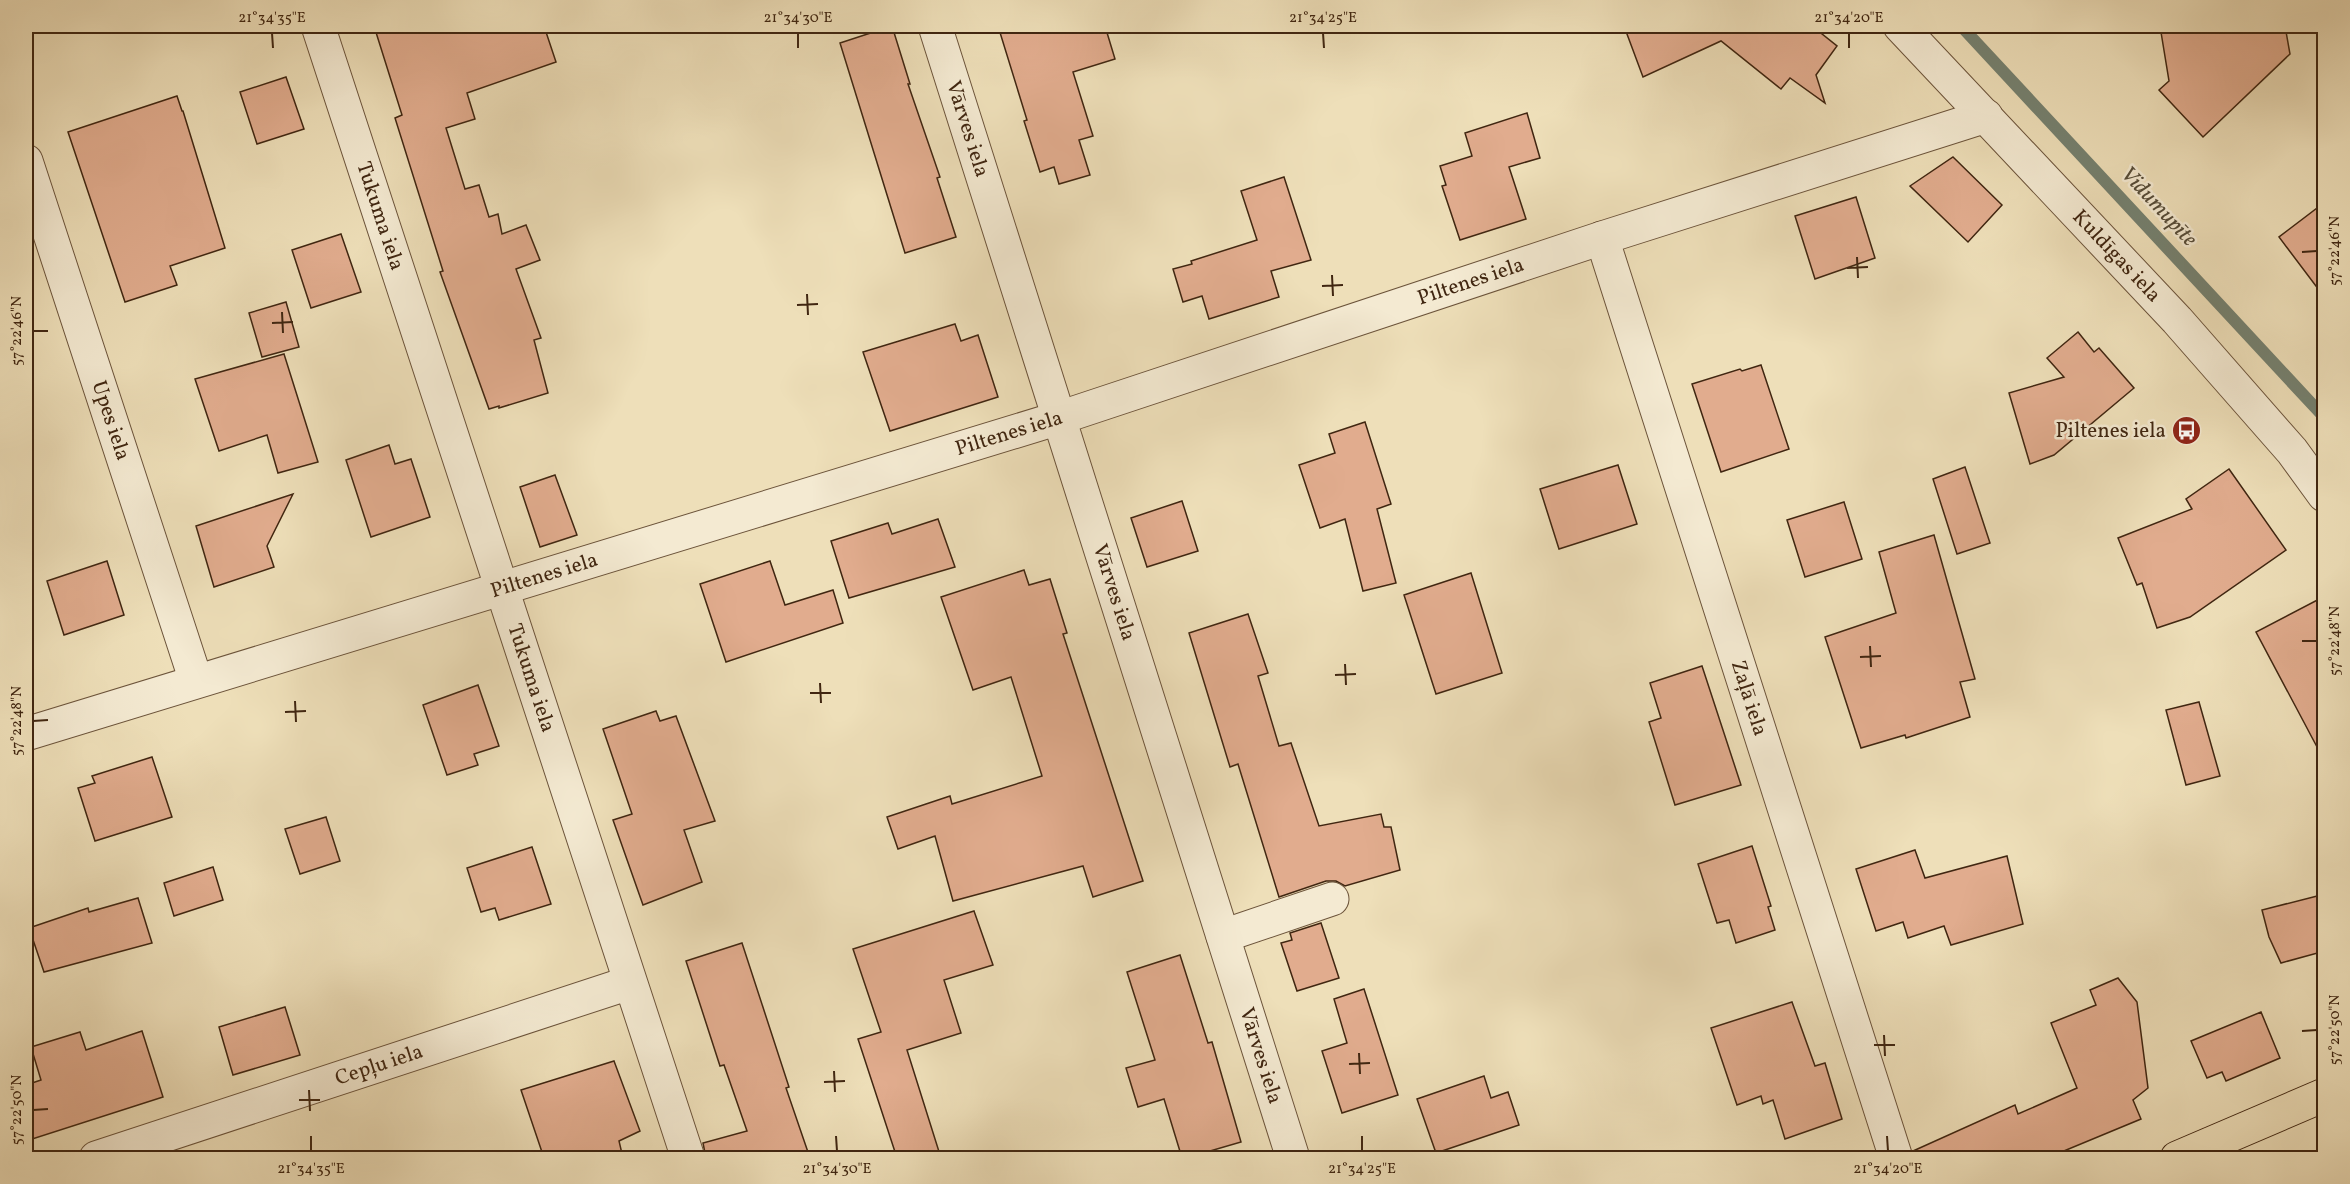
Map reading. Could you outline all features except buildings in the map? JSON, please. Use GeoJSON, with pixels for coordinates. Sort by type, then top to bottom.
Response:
{"type":"FeatureCollection","features":[{"type":"Feature","properties":{"kind":"main road"},"geometry":{"type":"LineString","coordinates":[[2177,1158],[2325,1095]]}},
{"type":"Feature","properties":{"kind":"street","name":"Tukuma iela"},"geometry":{"type":"LineString","coordinates":[[318,26],[500,589],[688,1158]]}},
{"type":"Feature","properties":{"kind":"street","name":"Vārves iela"},"geometry":{"type":"LineString","coordinates":[[935,26],[1293,1158]]}},
{"type":"Feature","properties":{"kind":"street","name":"Kuldīgas iela"},"geometry":{"type":"LineString","coordinates":[[1900,26],[2177,320],[2292,451],[2325,495]]}},
{"type":"Feature","properties":{"kind":"street","name":"Piltenes iela"},"geometry":{"type":"LineString","coordinates":[[26,734],[1059,418],[1602,238],[1986,116]]}},
{"type":"Feature","properties":{"kind":"street","name":"Upes iela"},"geometry":{"type":"LineString","coordinates":[[26,161],[195,681]]}},
{"type":"Feature","properties":{"kind":"street","name":"Zaļā iela"},"geometry":{"type":"LineString","coordinates":[[1602,238],[1896,1158]]}},
{"type":"Feature","properties":{"kind":"street"},"geometry":{"type":"LineString","coordinates":[[1223,936],[1332,899]]}},
{"type":"Feature","properties":{"kind":"street","name":"Cepļu iela"},"geometry":{"type":"LineString","coordinates":[[96,1158],[629,983]]}},
{"type":"Feature","properties":{"kind":"waterway","name":"Vidumupīte"},"geometry":{"type":"LineString","coordinates":[[1961,26],[2324,417]]}},
{"type":"Feature","properties":{"kind":"place","name":"Piltenes iela"},"geometry":{"type":"Point","coordinates":[2187,431]}}]}
